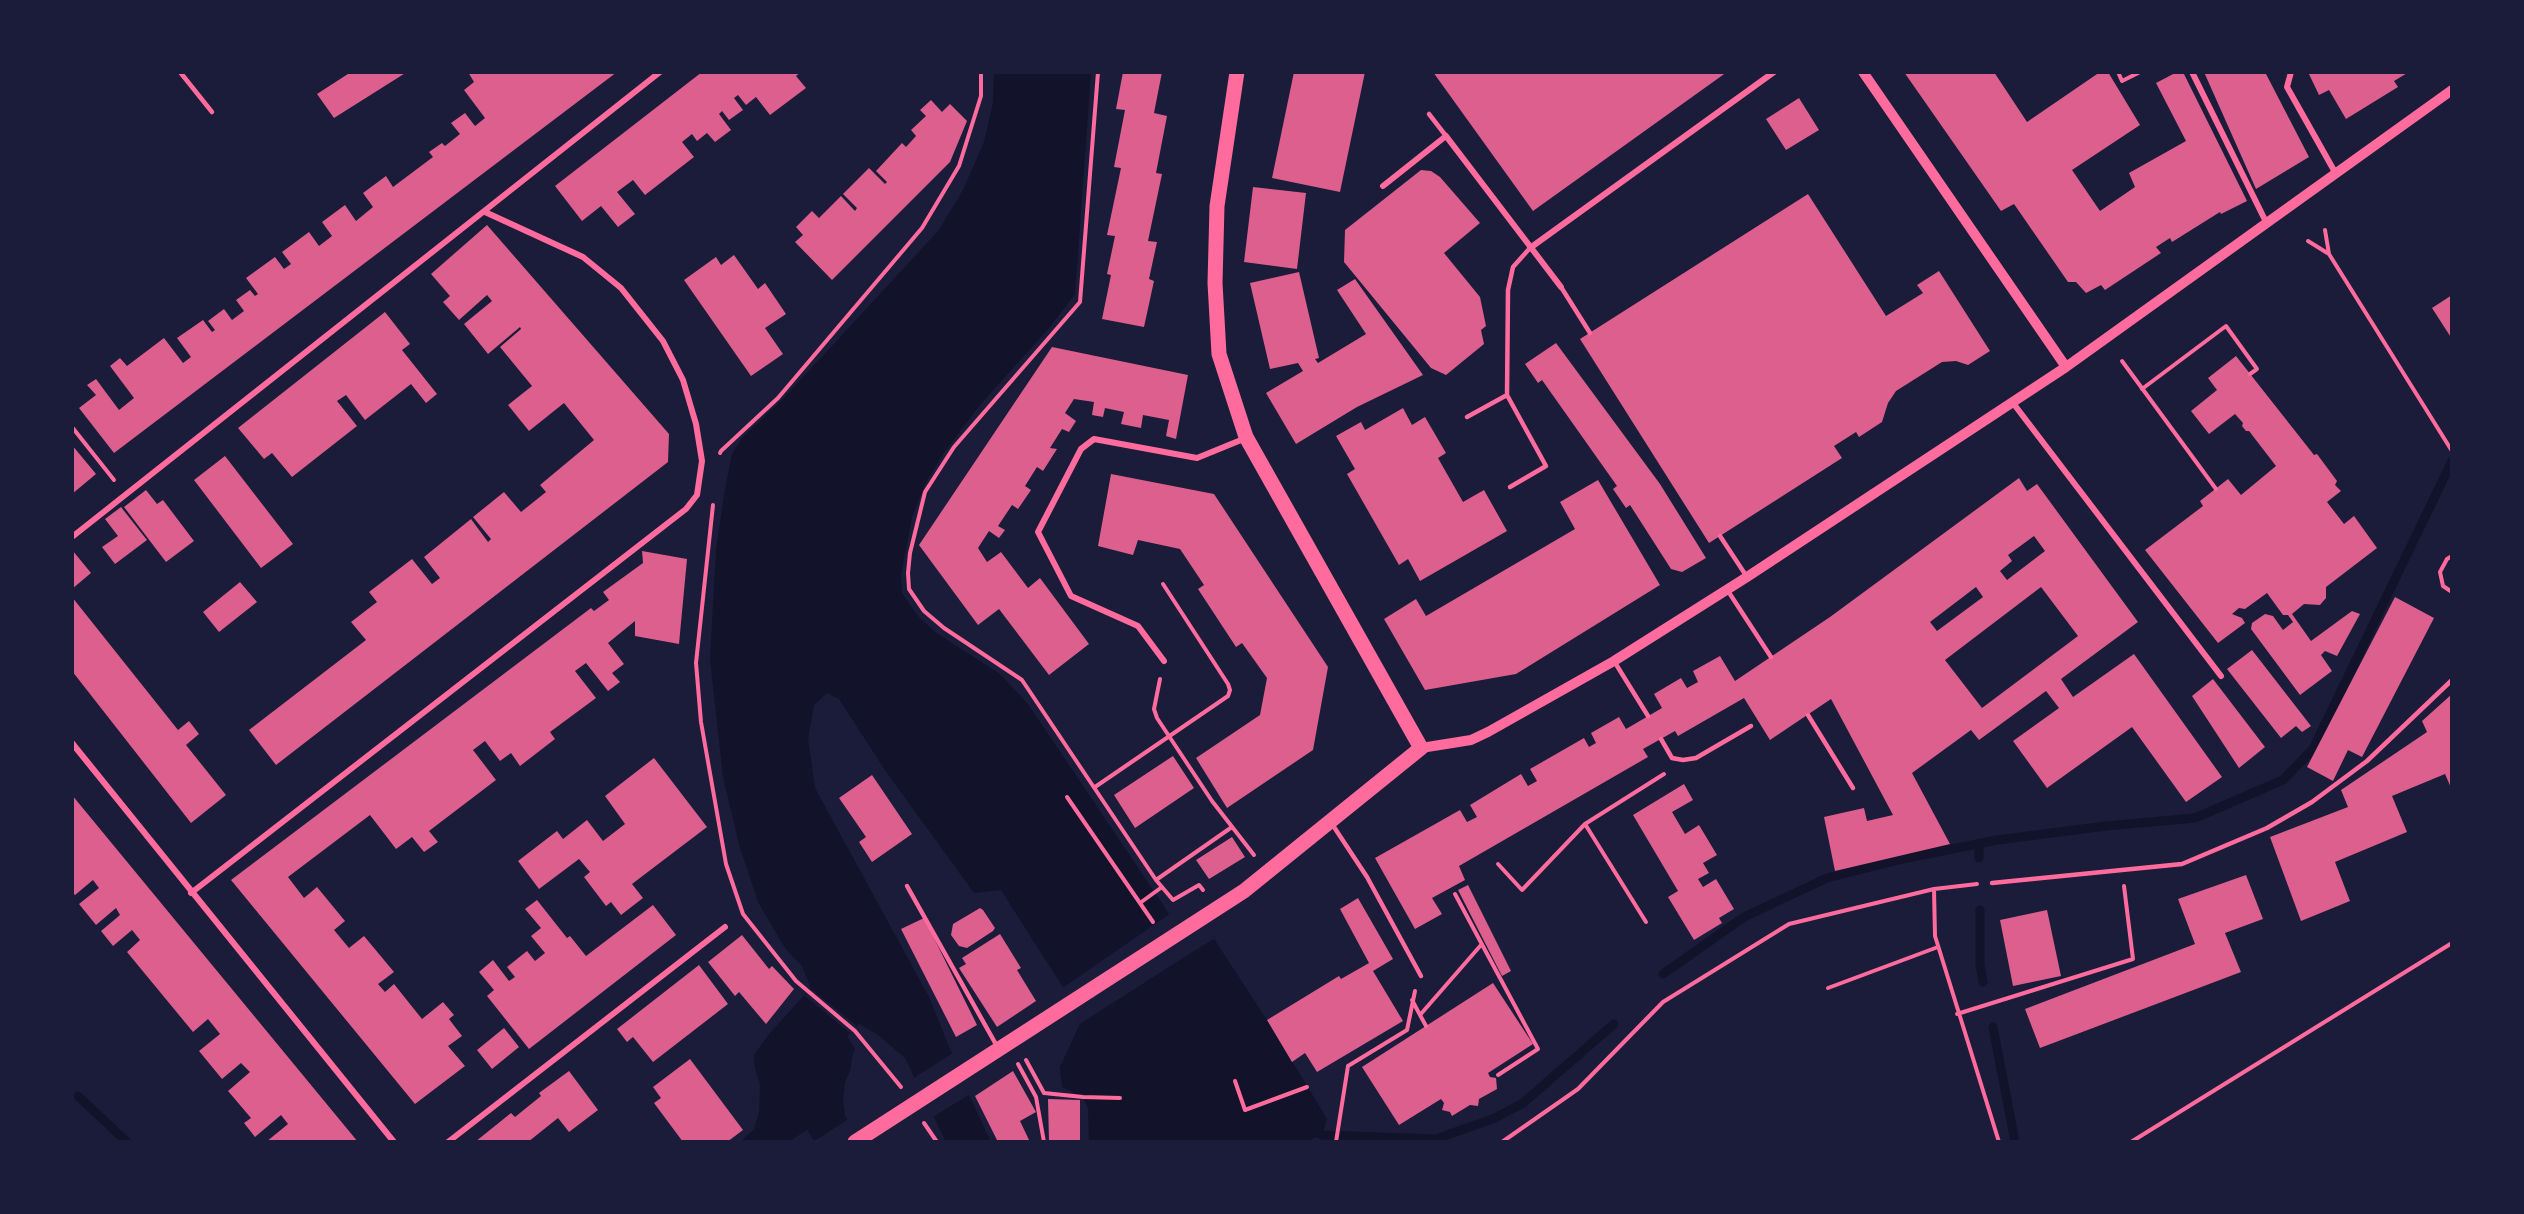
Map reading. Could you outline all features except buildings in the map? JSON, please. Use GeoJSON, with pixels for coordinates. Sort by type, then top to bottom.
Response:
{"type":"FeatureCollection","features":[{"type":"Feature","properties":{"kind":"main road"},"geometry":{"type":"LineString","coordinates":[[855,1142],[1214,912],[1244,891],[1421,747],[1246,437],[1219,354],[1215,283],[1217,206],[1237,72]]}},
{"type":"Feature","properties":{"kind":"street"},"geometry":{"type":"LineString","coordinates":[[72,537],[660,72]]}},
{"type":"Feature","properties":{"kind":"street"},"geometry":{"type":"LineString","coordinates":[[1530,248],[1774,72]]}},
{"type":"Feature","properties":{"kind":"street"},"geometry":{"type":"LineString","coordinates":[[1863,72],[2066,367]]}},
{"type":"Feature","properties":{"kind":"street"},"geometry":{"type":"LineString","coordinates":[[2192,72],[2266,222]]}},
{"type":"Feature","properties":{"kind":"street"},"geometry":{"type":"LineString","coordinates":[[2291,72],[2287,87],[2336,174]]}},
{"type":"Feature","properties":{"kind":"street"},"geometry":{"type":"LineString","coordinates":[[1421,747],[1471,740],[1614,661],[1747,577],[2066,367],[2452,90]]}},
{"type":"Feature","properties":{"kind":"street"},"geometry":{"type":"LineString","coordinates":[[1383,186],[1446,136],[1562,287]]}},
{"type":"Feature","properties":{"kind":"street"},"geometry":{"type":"LineString","coordinates":[[190,893],[686,509],[697,495],[702,461],[696,424],[683,380],[663,341],[621,288],[583,257],[485,212]]}},
{"type":"Feature","properties":{"kind":"street"},"geometry":{"type":"LineString","coordinates":[[2013,403],[2221,676]]}},
{"type":"Feature","properties":{"kind":"street"},"geometry":{"type":"LineString","coordinates":[[1164,661],[1138,626],[1071,596],[1038,532],[1081,449],[1094,439],[1197,458],[1246,437]]}},
{"type":"Feature","properties":{"kind":"street"},"geometry":{"type":"LineString","coordinates":[[72,743],[190,893],[394,1142]]}},
{"type":"Feature","properties":{"kind":"street"},"geometry":{"type":"LineString","coordinates":[[448,1142],[725,927]]}},
{"type":"Feature","properties":{"kind":"lane"},"geometry":{"type":"LineString","coordinates":[[180,72],[212,112]]}},
{"type":"Feature","properties":{"kind":"lane"},"geometry":{"type":"LineString","coordinates":[[1429,114],[1446,136]]}},
{"type":"Feature","properties":{"kind":"lane"},"geometry":{"type":"LineString","coordinates":[[1510,487],[1546,466],[1507,395],[1508,290],[1513,267],[1530,248]]}},
{"type":"Feature","properties":{"kind":"lane"},"geometry":{"type":"LineString","coordinates":[[1562,287],[1590,333]]}},
{"type":"Feature","properties":{"kind":"lane"},"geometry":{"type":"LineString","coordinates":[[1467,417],[1507,395]]}},
{"type":"Feature","properties":{"kind":"lane"},"geometry":{"type":"LineString","coordinates":[[1720,536],[1747,577]]}},
{"type":"Feature","properties":{"kind":"lane"},"geometry":{"type":"LineString","coordinates":[[1726,589],[1771,657]]}},
{"type":"Feature","properties":{"kind":"lane"},"geometry":{"type":"LineString","coordinates":[[1614,661],[1648,716]]}},
{"type":"Feature","properties":{"kind":"lane"},"geometry":{"type":"LineString","coordinates":[[1992,883],[2182,864],[2267,828],[2312,802],[2367,761],[2452,680]]}},
{"type":"Feature","properties":{"kind":"lane"},"geometry":{"type":"LineString","coordinates":[[1808,716],[1853,788]]}},
{"type":"Feature","properties":{"kind":"lane"},"geometry":{"type":"LineString","coordinates":[[1661,739],[1672,758],[1683,760],[1696,758],[1751,726]]}},
{"type":"Feature","properties":{"kind":"lane"},"geometry":{"type":"LineString","coordinates":[[1330,822],[1367,877],[1421,976]]}},
{"type":"Feature","properties":{"kind":"lane"},"geometry":{"type":"LineString","coordinates":[[906,886],[999,1050]]}},
{"type":"Feature","properties":{"kind":"path"},"geometry":{"type":"LineString","coordinates":[[719,461],[720,451],[778,398],[922,228],[959,166],[981,96],[981,72]]}},
{"type":"Feature","properties":{"kind":"path"},"geometry":{"type":"LineString","coordinates":[[1098,72],[1080,302],[954,447],[925,492],[910,553],[909,589],[924,611],[944,628],[1022,680],[1156,880],[1173,900],[1199,885],[1204,891]]}},
{"type":"Feature","properties":{"kind":"path"},"geometry":{"type":"LineString","coordinates":[[2118,72],[2122,81],[2140,72]]}},
{"type":"Feature","properties":{"kind":"path"},"geometry":{"type":"LineString","coordinates":[[2325,230],[2330,254],[2452,451]]}},
{"type":"Feature","properties":{"kind":"path"},"geometry":{"type":"LineString","coordinates":[[2308,241],[2330,254]]}},
{"type":"Feature","properties":{"kind":"path"},"geometry":{"type":"LineString","coordinates":[[2142,389],[2226,326],[2258,369],[2250,374]]}},
{"type":"Feature","properties":{"kind":"path"},"geometry":{"type":"LineString","coordinates":[[2122,361],[2216,489]]}},
{"type":"Feature","properties":{"kind":"path"},"geometry":{"type":"LineString","coordinates":[[72,427],[126,495]]}},
{"type":"Feature","properties":{"kind":"path"},"geometry":{"type":"LineString","coordinates":[[714,502],[696,663],[701,722],[726,864],[743,915],[803,988],[855,1031],[900,1086]]}},
{"type":"Feature","properties":{"kind":"path"},"geometry":{"type":"LineString","coordinates":[[2452,556],[2447,559],[2440,572],[2443,586],[2452,592]]}},
{"type":"Feature","properties":{"kind":"path"},"geometry":{"type":"LineString","coordinates":[[1095,787],[1228,696],[1230,690],[1228,684],[1163,584]]}},
{"type":"Feature","properties":{"kind":"path"},"geometry":{"type":"LineString","coordinates":[[1164,661],[1154,709],[1156,718],[1255,856]]}},
{"type":"Feature","properties":{"kind":"path"},"geometry":{"type":"LineString","coordinates":[[1498,864],[1521,890],[1585,824],[1669,771],[1672,758]]}},
{"type":"Feature","properties":{"kind":"path"},"geometry":{"type":"LineString","coordinates":[[1067,797],[1154,923]]}},
{"type":"Feature","properties":{"kind":"path"},"geometry":{"type":"LineString","coordinates":[[1585,824],[1646,922]]}},
{"type":"Feature","properties":{"kind":"path"},"geometry":{"type":"LineString","coordinates":[[1156,880],[1233,828]]}},
{"type":"Feature","properties":{"kind":"path"},"geometry":{"type":"LineString","coordinates":[[1958,1014],[2133,958],[2122,870]]}},
{"type":"Feature","properties":{"kind":"path"},"geometry":{"type":"LineString","coordinates":[[1502,1142],[1578,1089],[1663,1002],[1789,924],[1934,889],[1992,883]]}},
{"type":"Feature","properties":{"kind":"path"},"geometry":{"type":"LineString","coordinates":[[1140,903],[1162,887]]}},
{"type":"Feature","properties":{"kind":"path"},"geometry":{"type":"LineString","coordinates":[[1934,889],[1935,936],[1999,1142]]}},
{"type":"Feature","properties":{"kind":"path"},"geometry":{"type":"LineString","coordinates":[[1455,894],[1538,1048],[1498,1075]]}},
{"type":"Feature","properties":{"kind":"path"},"geometry":{"type":"LineString","coordinates":[[2132,1142],[2452,943]]}},
{"type":"Feature","properties":{"kind":"path"},"geometry":{"type":"LineString","coordinates":[[1420,1015],[1481,944]]}},
{"type":"Feature","properties":{"kind":"path"},"geometry":{"type":"LineString","coordinates":[[1828,988],[1938,947]]}},
{"type":"Feature","properties":{"kind":"path"},"geometry":{"type":"LineString","coordinates":[[1336,1142],[1348,1066],[1407,1030],[1412,999],[1421,976]]}},
{"type":"Feature","properties":{"kind":"path"},"geometry":{"type":"LineString","coordinates":[[1412,999],[1426,1026]]}},
{"type":"Feature","properties":{"kind":"path"},"geometry":{"type":"LineString","coordinates":[[1030,1066],[1044,1093],[1120,1098]]}},
{"type":"Feature","properties":{"kind":"path"},"geometry":{"type":"LineString","coordinates":[[1020,1069],[1036,1097],[1044,1142]]}},
{"type":"Feature","properties":{"kind":"path"},"geometry":{"type":"LineString","coordinates":[[1234,1082],[1245,1110],[1307,1087]]}},
{"type":"Feature","properties":{"kind":"path"},"geometry":{"type":"LineString","coordinates":[[924,1123],[937,1142]]}},
{"type":"Feature","properties":{"kind":"shaded area"},"geometry":{"type":"Polygon","coordinates":[[[994,72],[1091,72],[1075,294],[1049,328],[980,405],[943,454],[925,484],[912,517],[901,575],[902,593],[918,616],[935,632],[1000,674],[1028,704],[1194,951],[1214,939],[1267,1020],[1327,1119],[1322,1135],[1305,1142],[1089,1142],[1088,1108],[1083,1097],[1062,1087],[1060,1067],[1080,1024],[1084,1021],[1082,1017],[1001,890],[974,893],[887,773],[839,699],[827,693],[814,705],[808,739],[815,788],[929,997],[967,1091],[991,1142],[946,1142],[905,1058],[878,1035],[859,1024],[847,1036],[855,1049],[845,1082],[843,1100],[845,1115],[857,1142],[815,1142],[807,1130],[788,1142],[740,1142],[754,1129],[759,1112],[760,1085],[754,1055],[770,1033],[811,988],[802,966],[785,948],[758,902],[740,848],[723,777],[710,659],[716,551],[732,454],[742,438],[783,399],[939,230],[964,188],[984,142],[993,103],[994,72]]]}},
{"type":"Feature","properties":{"kind":"pier"},"geometry":{"type":"Polygon","coordinates":[[[1171,913],[1195,947],[1212,936],[1216,937],[1075,1027],[1080,1020],[1061,989],[1171,913]]]}},
{"type":"Feature","properties":{"kind":"pier"},"geometry":{"type":"Polygon","coordinates":[[[811,989],[857,1026],[851,1034],[805,996],[811,989]]]}},
{"type":"Feature","properties":{"kind":"pier"},"geometry":{"type":"Polygon","coordinates":[[[953,1053],[969,1095],[931,1118],[912,1079],[953,1053]]]}},
{"type":"Feature","properties":{"kind":"pier"},"geometry":{"type":"Polygon","coordinates":[[[850,1118],[860,1142],[813,1142],[850,1118]]]}},
{"type":"Feature","properties":{"kind":"waterway"},"geometry":{"type":"LineString","coordinates":[[1663,974],[1744,917],[1827,878],[1907,858],[1997,840],[2106,826],[2195,818],[2283,780],[2313,749],[2452,461]]}},
{"type":"Feature","properties":{"kind":"waterway"},"geometry":{"type":"LineString","coordinates":[[1979,843],[1979,858]]}},
{"type":"Feature","properties":{"kind":"waterway"},"geometry":{"type":"LineString","coordinates":[[1980,910],[1980,965],[1983,982]]}},
{"type":"Feature","properties":{"kind":"waterway"},"geometry":{"type":"LineString","coordinates":[[1312,1130],[1322,1135],[1436,1139],[1495,1118],[1523,1103],[1614,1024]]}},
{"type":"Feature","properties":{"kind":"waterway"},"geometry":{"type":"LineString","coordinates":[[1993,1027],[2015,1142]]}},
{"type":"Feature","properties":{"kind":"waterway"},"geometry":{"type":"LineString","coordinates":[[78,1096],[127,1142]]}}]}
